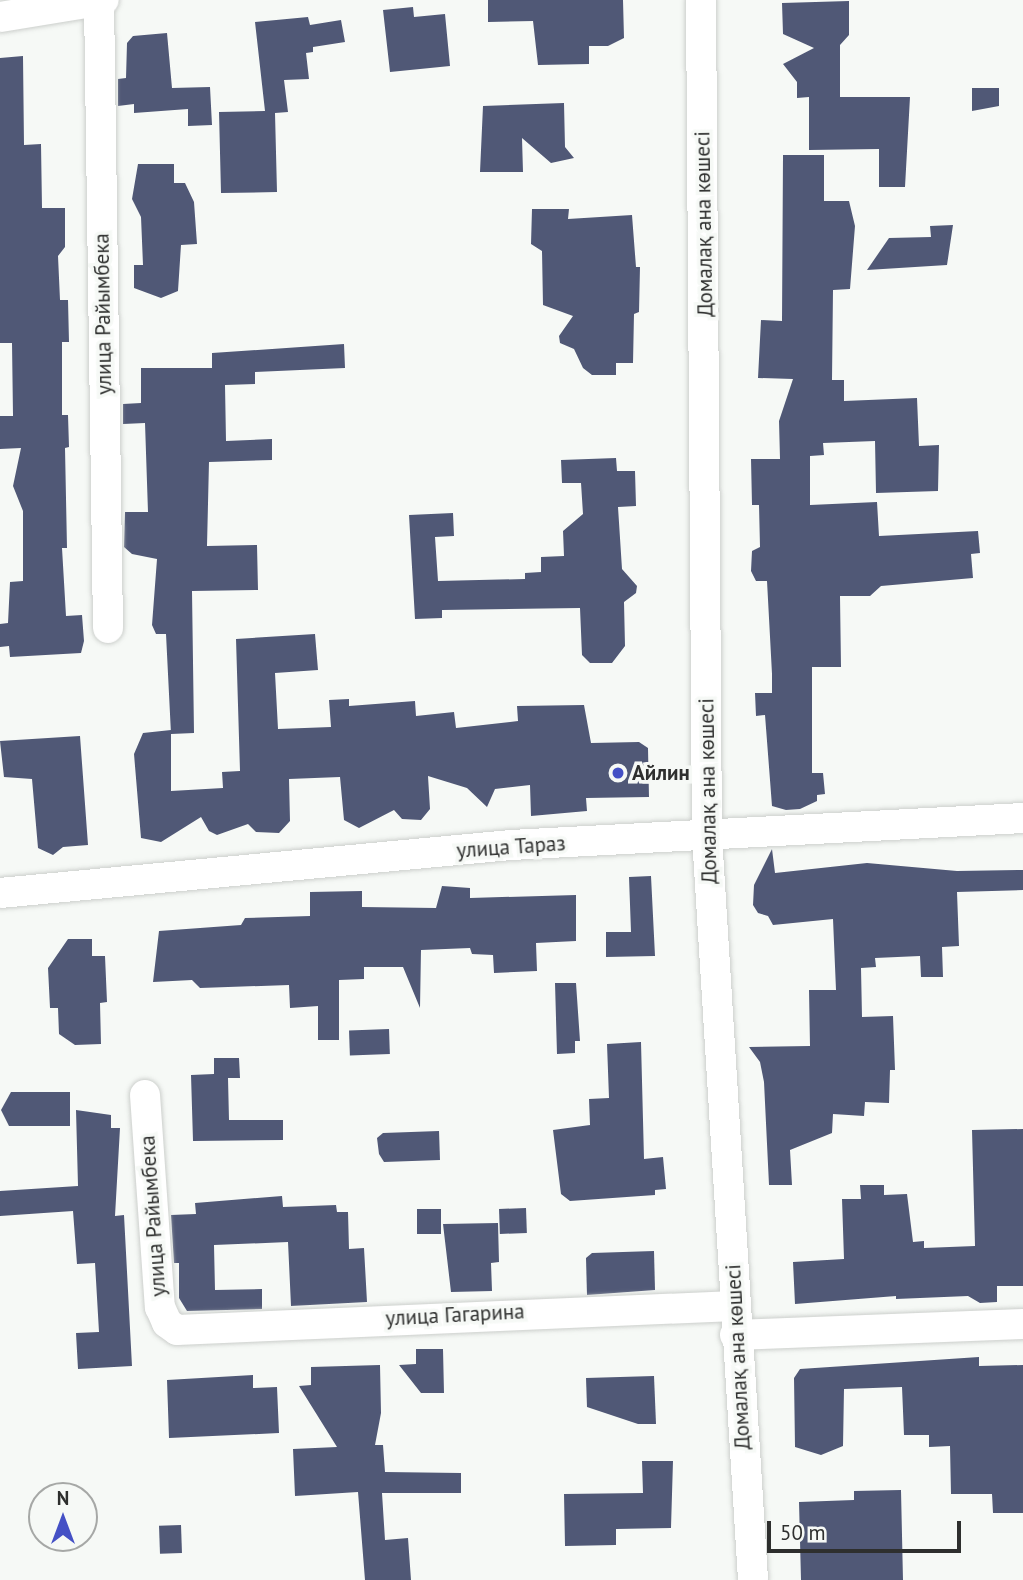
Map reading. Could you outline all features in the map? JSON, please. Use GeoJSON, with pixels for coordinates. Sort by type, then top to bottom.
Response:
{"type":"FeatureCollection","features":[{"type":"Feature","properties":{"kind":"street","name":"улица Райымбека"},"geometry":{"type":"LineString","coordinates":[[99,0],[108,628]]}},
{"type":"Feature","properties":{"kind":"street"},"geometry":{"type":"LineString","coordinates":[[0,17],[104,0]]}},
{"type":"Feature","properties":{"kind":"street","name":"Домалақ ана көшесі"},"geometry":{"type":"LineString","coordinates":[[701,0],[707,836],[735,1335],[753,1580]]}},
{"type":"Feature","properties":{"kind":"street","name":"улица Тараз"},"geometry":{"type":"LineString","coordinates":[[0,893],[511,845],[1023,818]]}},
{"type":"Feature","properties":{"kind":"street","name":"улица Райымбека"},"geometry":{"type":"LineString","coordinates":[[145,1095],[160,1307],[167,1323],[177,1330]]}},
{"type":"Feature","properties":{"kind":"street","name":"улица Гагарина"},"geometry":{"type":"LineString","coordinates":[[177,1330],[734,1306]]}},
{"type":"Feature","properties":{"kind":"street"},"geometry":{"type":"LineString","coordinates":[[735,1335],[1023,1324]]}},
{"type":"Feature","properties":{"kind":"building"},"geometry":{"type":"Polygon","coordinates":[[[488,0],[623,0],[624,38],[608,46],[589,46],[589,64],[538,65],[533,21],[488,22],[488,0]]]}},
{"type":"Feature","properties":{"kind":"building"},"geometry":{"type":"Polygon","coordinates":[[[849,1],[849,35],[840,45],[840,97],[910,97],[905,187],[879,187],[879,149],[809,150],[809,97],[797,98],[797,82],[783,64],[814,48],[783,34],[782,3],[849,1]]]}},
{"type":"Feature","properties":{"kind":"building"},"geometry":{"type":"Polygon","coordinates":[[[413,7],[414,17],[445,14],[450,66],[390,72],[383,10],[413,7]]]}},
{"type":"Feature","properties":{"kind":"building"},"geometry":{"type":"Polygon","coordinates":[[[308,17],[310,25],[341,20],[345,42],[313,47],[313,52],[306,53],[309,79],[284,80],[288,112],[275,113],[277,192],[221,193],[219,112],[265,111],[255,22],[308,17]]]}},
{"type":"Feature","properties":{"kind":"building"},"geometry":{"type":"Polygon","coordinates":[[[167,33],[172,88],[210,87],[212,125],[188,126],[188,109],[134,113],[134,104],[118,106],[118,79],[126,78],[127,43],[133,36],[167,33]]]}},
{"type":"Feature","properties":{"kind":"building"},"geometry":{"type":"Polygon","coordinates":[[[23,56],[24,145],[41,144],[42,208],[65,208],[65,247],[58,256],[60,300],[68,300],[69,342],[62,342],[62,415],[68,415],[69,447],[65,448],[67,548],[62,548],[66,616],[82,615],[84,641],[81,653],[10,657],[9,646],[0,647],[0,624],[8,623],[10,582],[23,581],[23,511],[13,486],[21,448],[0,449],[0,416],[13,416],[12,343],[0,343],[0,58],[23,56]]]}},
{"type":"Feature","properties":{"kind":"building"},"geometry":{"type":"Polygon","coordinates":[[[972,88],[999,88],[999,106],[972,111],[972,88]]]}},
{"type":"Feature","properties":{"kind":"building"},"geometry":{"type":"Polygon","coordinates":[[[564,103],[565,147],[574,158],[551,163],[522,138],[523,172],[480,172],[483,106],[564,103]]]}},
{"type":"Feature","properties":{"kind":"building"},"geometry":{"type":"Polygon","coordinates":[[[783,155],[824,155],[824,201],[849,201],[855,226],[850,289],[833,290],[832,380],[844,380],[844,401],[917,398],[919,446],[939,445],[938,491],[876,493],[875,441],[823,443],[824,455],[810,456],[810,505],[877,502],[879,536],[978,531],[980,553],[971,554],[973,578],[881,586],[870,596],[840,596],[841,667],[812,667],[812,773],[823,773],[825,794],[817,795],[817,801],[800,809],[786,810],[772,806],[765,715],[756,716],[755,693],[772,693],[772,674],[767,581],[756,581],[751,571],[752,551],[760,547],[759,505],[752,505],[751,459],[780,459],[779,421],[793,379],[758,378],[761,320],[782,321],[783,155]]]}},
{"type":"Feature","properties":{"kind":"building"},"geometry":{"type":"Polygon","coordinates":[[[138,164],[174,164],[174,183],[185,183],[194,202],[197,244],[181,245],[178,291],[161,298],[134,288],[134,265],[143,265],[141,217],[132,199],[138,164]]]}},
{"type":"Feature","properties":{"kind":"building"},"geometry":{"type":"Polygon","coordinates":[[[532,209],[569,209],[568,219],[632,215],[636,267],[640,267],[639,312],[634,314],[633,363],[616,363],[616,375],[592,375],[583,368],[574,349],[560,343],[559,336],[573,316],[543,305],[542,251],[531,244],[532,209]]]}},
{"type":"Feature","properties":{"kind":"building"},"geometry":{"type":"Polygon","coordinates":[[[953,225],[947,265],[867,270],[889,238],[931,237],[930,226],[953,225]]]}},
{"type":"Feature","properties":{"kind":"building"},"geometry":{"type":"Polygon","coordinates":[[[344,344],[345,368],[255,372],[255,384],[225,385],[226,441],[272,439],[272,460],[209,462],[207,546],[257,545],[258,590],[192,591],[194,733],[171,734],[166,634],[156,634],[152,625],[157,559],[132,554],[124,547],[125,512],[148,512],[145,423],[123,424],[123,404],[141,403],[141,368],[212,368],[212,353],[344,344]]]}},
{"type":"Feature","properties":{"kind":"building"},"geometry":{"type":"Polygon","coordinates":[[[616,458],[617,471],[635,471],[636,506],[618,507],[622,569],[637,586],[636,593],[624,602],[625,646],[612,663],[590,663],[582,655],[580,608],[442,610],[442,618],[415,619],[409,515],[453,513],[454,536],[435,537],[438,581],[525,579],[525,573],[541,572],[541,557],[564,556],[563,531],[583,514],[581,483],[562,483],[561,460],[616,458]]]}},
{"type":"Feature","properties":{"kind":"building"},"geometry":{"type":"Polygon","coordinates":[[[315,634],[318,670],[275,673],[278,729],[331,727],[329,700],[349,699],[349,706],[415,701],[416,716],[454,712],[456,728],[518,721],[517,706],[584,705],[591,743],[639,742],[648,748],[649,797],[586,798],[587,811],[531,816],[530,785],[495,789],[487,807],[467,788],[428,776],[430,809],[421,820],[402,819],[394,810],[359,828],[344,820],[340,777],[289,779],[290,821],[279,833],[256,832],[248,824],[217,835],[209,831],[201,817],[161,842],[141,838],[134,754],[143,733],[171,730],[171,791],[223,788],[222,772],[240,771],[236,639],[315,634]]]}},
{"type":"Feature","properties":{"kind":"building"},"geometry":{"type":"Polygon","coordinates":[[[80,736],[88,845],[63,847],[53,855],[38,848],[32,779],[4,777],[0,741],[80,736]]]}},
{"type":"Feature","properties":{"kind":"building"},"geometry":{"type":"Polygon","coordinates":[[[772,849],[775,873],[867,863],[957,871],[1023,870],[1023,890],[957,892],[959,946],[942,947],[943,977],[921,977],[920,956],[875,958],[876,967],[861,968],[862,1017],[893,1016],[895,1070],[890,1070],[889,1103],[865,1102],[864,1116],[833,1114],[832,1133],[790,1150],[792,1185],[769,1185],[764,1082],[760,1062],[749,1047],[810,1046],[809,990],[836,990],[833,919],[773,925],[768,916],[758,913],[753,905],[754,885],[772,849]]]}},
{"type":"Feature","properties":{"kind":"building"},"geometry":{"type":"Polygon","coordinates":[[[651,876],[655,956],[606,957],[606,932],[631,932],[629,877],[651,876]]]}},
{"type":"Feature","properties":{"kind":"building"},"geometry":{"type":"Polygon","coordinates":[[[442,886],[470,888],[470,898],[576,895],[576,941],[536,943],[537,971],[494,973],[493,955],[472,954],[470,948],[421,950],[420,1008],[403,967],[364,967],[364,979],[339,980],[339,1040],[318,1040],[318,1006],[290,1008],[289,985],[200,988],[192,980],[153,982],[159,931],[241,925],[245,918],[310,916],[310,892],[362,891],[362,907],[436,908],[442,886]]]}},
{"type":"Feature","properties":{"kind":"building"},"geometry":{"type":"Polygon","coordinates":[[[68,939],[92,939],[92,956],[105,956],[107,1002],[100,1003],[101,1044],[75,1045],[59,1034],[58,1008],[50,1008],[48,968],[68,939]]]}},
{"type":"Feature","properties":{"kind":"building"},"geometry":{"type":"Polygon","coordinates":[[[555,983],[576,983],[580,1041],[575,1041],[575,1053],[557,1054],[555,983]]]}},
{"type":"Feature","properties":{"kind":"building"},"geometry":{"type":"Polygon","coordinates":[[[389,1029],[390,1054],[350,1055],[349,1030],[389,1029]]]}},
{"type":"Feature","properties":{"kind":"building"},"geometry":{"type":"Polygon","coordinates":[[[641,1042],[644,1159],[663,1157],[666,1189],[655,1190],[655,1195],[570,1201],[561,1194],[553,1130],[590,1125],[589,1099],[609,1098],[607,1044],[641,1042]]]}},
{"type":"Feature","properties":{"kind":"building"},"geometry":{"type":"Polygon","coordinates":[[[214,1058],[239,1058],[240,1078],[228,1078],[229,1120],[283,1120],[283,1140],[193,1141],[191,1075],[214,1074],[214,1058]]]}},
{"type":"Feature","properties":{"kind":"building"},"geometry":{"type":"Polygon","coordinates":[[[11,1092],[70,1092],[70,1126],[9,1126],[1,1110],[11,1092]]]}},
{"type":"Feature","properties":{"kind":"building"},"geometry":{"type":"Polygon","coordinates":[[[76,1110],[111,1115],[111,1128],[120,1128],[115,1216],[124,1215],[132,1366],[78,1369],[76,1333],[99,1332],[95,1263],[77,1264],[73,1211],[0,1216],[0,1191],[78,1186],[76,1110]]]}},
{"type":"Feature","properties":{"kind":"building"},"geometry":{"type":"Polygon","coordinates":[[[1023,1129],[1023,1286],[997,1286],[997,1302],[980,1303],[968,1296],[896,1299],[896,1296],[795,1304],[793,1262],[844,1259],[842,1199],[861,1199],[860,1185],[884,1185],[884,1195],[907,1194],[913,1242],[924,1241],[924,1248],[975,1246],[972,1130],[1023,1129]]]}},
{"type":"Feature","properties":{"kind":"building"},"geometry":{"type":"Polygon","coordinates":[[[439,1131],[440,1160],[384,1162],[379,1154],[377,1138],[383,1133],[439,1131]]]}},
{"type":"Feature","properties":{"kind":"building"},"geometry":{"type":"Polygon","coordinates":[[[282,1196],[283,1207],[336,1205],[337,1212],[348,1212],[349,1249],[364,1248],[367,1302],[291,1306],[288,1242],[214,1245],[215,1290],[262,1289],[262,1309],[187,1311],[179,1298],[179,1263],[174,1263],[171,1215],[196,1214],[195,1203],[282,1196]]]}},
{"type":"Feature","properties":{"kind":"building"},"geometry":{"type":"Polygon","coordinates":[[[526,1208],[527,1233],[500,1234],[499,1209],[526,1208]]]}},
{"type":"Feature","properties":{"kind":"building"},"geometry":{"type":"Polygon","coordinates":[[[417,1209],[441,1209],[441,1234],[417,1234],[417,1209]]]}},
{"type":"Feature","properties":{"kind":"building"},"geometry":{"type":"Polygon","coordinates":[[[498,1223],[499,1262],[491,1263],[492,1291],[451,1292],[443,1224],[498,1223]]]}},
{"type":"Feature","properties":{"kind":"building"},"geometry":{"type":"Polygon","coordinates":[[[654,1251],[655,1290],[587,1295],[586,1258],[592,1253],[654,1251]]]}},
{"type":"Feature","properties":{"kind":"building"},"geometry":{"type":"Polygon","coordinates":[[[416,1349],[443,1349],[444,1393],[421,1393],[399,1365],[416,1364],[416,1349]]]}},
{"type":"Feature","properties":{"kind":"building"},"geometry":{"type":"Polygon","coordinates":[[[979,1357],[979,1366],[1023,1365],[1023,1513],[993,1513],[992,1494],[951,1494],[950,1446],[929,1447],[929,1435],[904,1435],[902,1387],[844,1389],[843,1446],[821,1455],[795,1447],[794,1378],[800,1369],[979,1357]]]}},
{"type":"Feature","properties":{"kind":"building"},"geometry":{"type":"Polygon","coordinates":[[[380,1365],[381,1413],[375,1445],[383,1445],[385,1472],[461,1473],[461,1493],[382,1493],[385,1540],[408,1538],[411,1580],[365,1580],[358,1492],[295,1496],[293,1449],[337,1447],[299,1386],[311,1385],[311,1367],[380,1365]]]}},
{"type":"Feature","properties":{"kind":"building"},"geometry":{"type":"Polygon","coordinates":[[[253,1375],[253,1388],[277,1387],[279,1433],[169,1438],[167,1380],[253,1375]]]}},
{"type":"Feature","properties":{"kind":"building"},"geometry":{"type":"Polygon","coordinates":[[[654,1376],[656,1424],[638,1424],[587,1407],[586,1378],[654,1376]]]}},
{"type":"Feature","properties":{"kind":"building"},"geometry":{"type":"Polygon","coordinates":[[[642,1461],[673,1461],[671,1528],[616,1529],[616,1545],[565,1546],[564,1494],[643,1493],[642,1461]]]}},
{"type":"Feature","properties":{"kind":"building"},"geometry":{"type":"Polygon","coordinates":[[[901,1490],[903,1580],[801,1580],[799,1502],[854,1500],[854,1491],[901,1490]]]}},
{"type":"Feature","properties":{"kind":"building"},"geometry":{"type":"Polygon","coordinates":[[[181,1525],[182,1553],[160,1554],[159,1526],[181,1525]]]}},
{"type":"Feature","properties":{"kind":"place","name":"Айлин"},"geometry":{"type":"Point","coordinates":[618,773]}}]}
